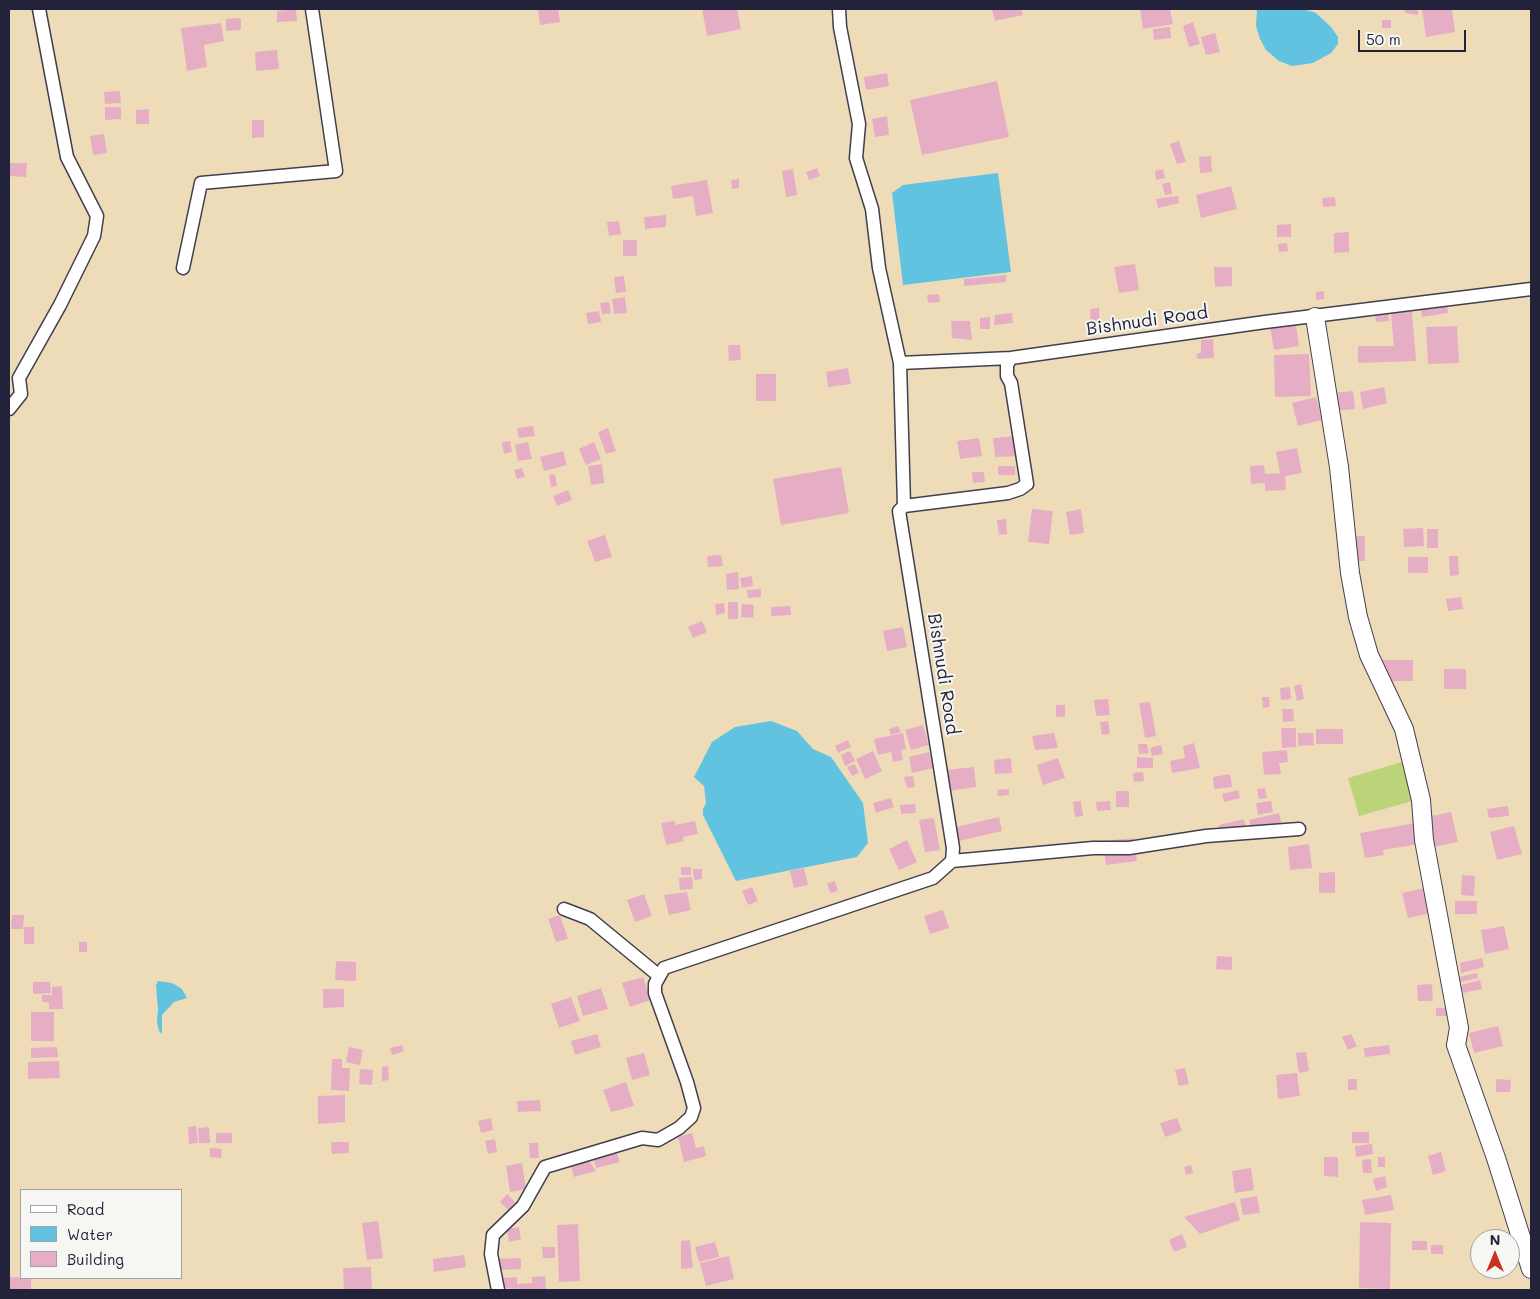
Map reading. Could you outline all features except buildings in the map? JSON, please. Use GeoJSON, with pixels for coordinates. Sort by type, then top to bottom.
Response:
{"type":"FeatureCollection","features":[{"type":"Feature","properties":{"kind":"street"},"geometry":{"type":"LineString","coordinates":[[9,409],[21,394],[19,378],[60,305],[94,236],[97,216],[67,157],[39,9]]}},
{"type":"Feature","properties":{"kind":"street"},"geometry":{"type":"LineString","coordinates":[[183,268],[200,183],[336,171],[312,9]]}},
{"type":"Feature","properties":{"kind":"street","name":"Bishnudi Road"},"geometry":{"type":"LineString","coordinates":[[839,9],[840,27],[858,124],[856,158],[872,209],[879,268],[900,363],[904,506],[899,511],[900,521],[928,683],[953,848],[952,860]]}},
{"type":"Feature","properties":{"kind":"street","name":"Bishnudi Road"},"geometry":{"type":"LineString","coordinates":[[900,363],[1011,358],[1531,289]]}},
{"type":"Feature","properties":{"kind":"street"},"geometry":{"type":"LineString","coordinates":[[1315,317],[1339,467],[1350,573],[1358,617],[1369,656],[1404,729],[1421,800],[1424,840],[1459,1028],[1456,1045],[1496,1158],[1531,1269]]}},
{"type":"Feature","properties":{"kind":"street"},"geometry":{"type":"LineString","coordinates":[[904,506],[1008,492],[1020,489],[1027,484],[1011,383],[1007,376],[1007,366],[1011,358]]}},
{"type":"Feature","properties":{"kind":"street"},"geometry":{"type":"LineString","coordinates":[[498,1290],[492,1254],[493,1236],[523,1206],[545,1167],[642,1138],[658,1140],[680,1128],[691,1117],[694,1108],[687,1082],[655,993],[658,975],[664,968],[933,878],[952,860],[1093,848],[1129,848],[1206,836],[1299,829]]}},
{"type":"Feature","properties":{"kind":"street"},"geometry":{"type":"LineString","coordinates":[[564,909],[590,919],[658,975]]}},
{"type":"Feature","properties":{"kind":"green space"},"geometry":{"type":"Polygon","coordinates":[[[1405,761],[1416,800],[1359,816],[1348,778],[1405,761]]]}},
{"type":"Feature","properties":{"kind":"water"},"geometry":{"type":"Polygon","coordinates":[[[1257,9],[1303,9],[1316,13],[1331,27],[1338,37],[1338,44],[1331,53],[1313,63],[1292,66],[1279,61],[1266,50],[1260,39],[1256,26],[1257,9]]]}},
{"type":"Feature","properties":{"kind":"water"},"geometry":{"type":"Polygon","coordinates":[[[998,173],[1011,272],[903,285],[892,193],[903,185],[998,173]]]}},
{"type":"Feature","properties":{"kind":"water"},"geometry":{"type":"Polygon","coordinates":[[[771,721],[797,731],[813,749],[831,757],[863,803],[868,843],[857,857],[736,881],[703,815],[706,803],[704,786],[694,777],[712,742],[735,727],[771,721]]]}},
{"type":"Feature","properties":{"kind":"water"},"geometry":{"type":"Polygon","coordinates":[[[158,981],[172,983],[182,989],[187,998],[174,1002],[162,1015],[162,1034],[159,1031],[157,1022],[156,985],[158,981]]]}}]}
